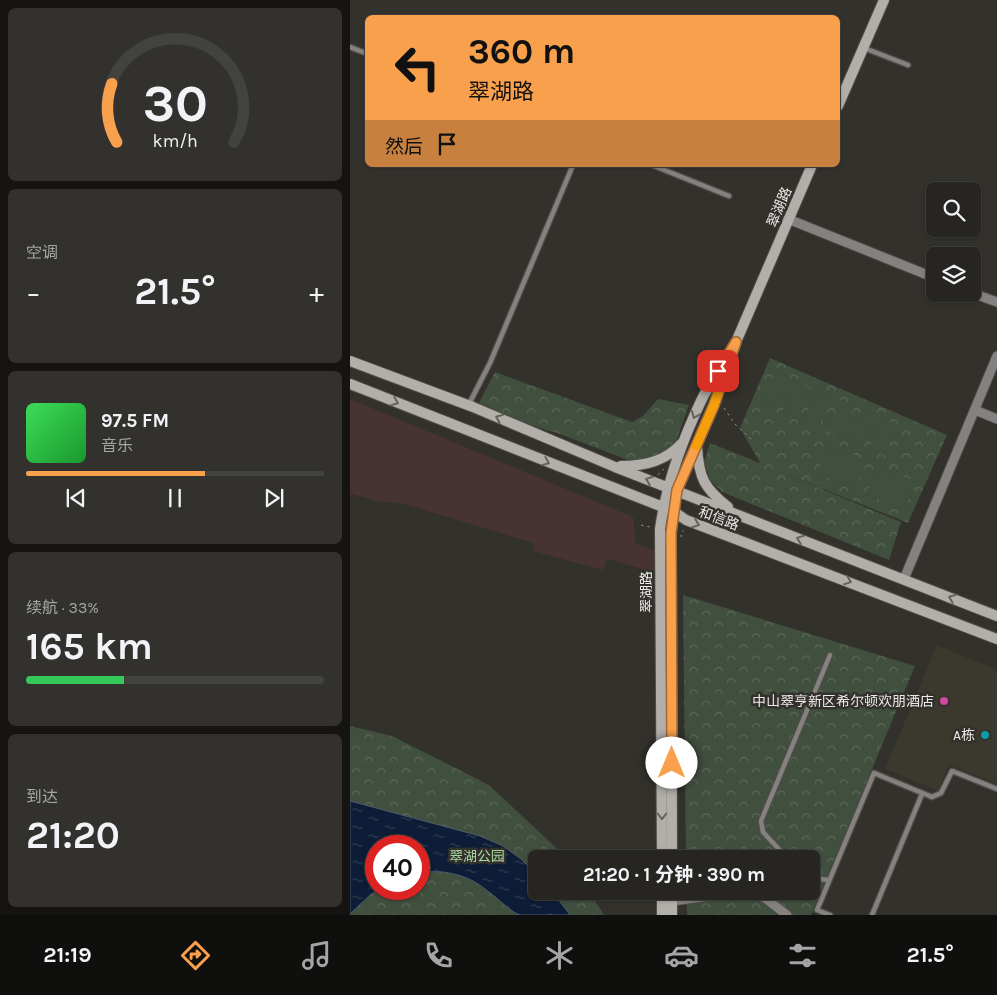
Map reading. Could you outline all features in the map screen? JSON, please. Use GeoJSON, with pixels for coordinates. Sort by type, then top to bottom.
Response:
{"type":"FeatureCollection","features":[{"type":"Feature","properties":{"kind":"street"},"geometry":{"type":"LineString","coordinates":[[840,101],[882,0]]}},
{"type":"Feature","properties":{"kind":"street","name":"翠湖路"},"geometry":{"type":"LineString","coordinates":[[672,489],[697,444],[714,405],[736,342],[811,167]]}},
{"type":"Feature","properties":{"kind":"street"},"geometry":{"type":"LineString","coordinates":[[788,219],[926,274]]}},
{"type":"Feature","properties":{"kind":"street"},"geometry":{"type":"LineString","coordinates":[[981,296],[997,302]]}},
{"type":"Feature","properties":{"kind":"street","name":"翠湖路"},"geometry":{"type":"LineString","coordinates":[[662,850],[660,529],[668,510],[685,440],[701,401],[736,342]]}},
{"type":"Feature","properties":{"kind":"street"},"geometry":{"type":"LineString","coordinates":[[904,579],[997,356]]}},
{"type":"Feature","properties":{"kind":"street","name":"和信路"},"geometry":{"type":"LineString","coordinates":[[350,361],[997,616]]}},
{"type":"Feature","properties":{"kind":"street","name":"和信路"},"geometry":{"type":"LineString","coordinates":[[350,384],[668,510],[686,520],[997,639]]}},
{"type":"Feature","properties":{"kind":"street"},"geometry":{"type":"LineString","coordinates":[[975,410],[997,419]]}},
{"type":"Feature","properties":{"kind":"street"},"geometry":{"type":"LineString","coordinates":[[615,467],[637,466],[660,460],[670,455],[685,440]]}},
{"type":"Feature","properties":{"kind":"street"},"geometry":{"type":"LineString","coordinates":[[697,444],[699,468],[706,484],[712,494],[737,514]]}},
{"type":"Feature","properties":{"kind":"street","name":"翠湖路"},"geometry":{"type":"LineString","coordinates":[[668,510],[671,533],[672,850]]}},
{"type":"Feature","properties":{"kind":"street"},"geometry":{"type":"LineString","coordinates":[[662,915],[668,900]]}},
{"type":"Feature","properties":{"kind":"street"},"geometry":{"type":"LineString","coordinates":[[669,900],[672,915]]}},
{"type":"Feature","properties":{"kind":"street"},"geometry":{"type":"LineString","coordinates":[[767,900],[787,915]]}},
{"type":"Feature","properties":{"kind":"lane"},"geometry":{"type":"LineString","coordinates":[[350,47],[365,53]]}},
{"type":"Feature","properties":{"kind":"lane"},"geometry":{"type":"LineString","coordinates":[[863,47],[908,65]]}},
{"type":"Feature","properties":{"kind":"lane"},"geometry":{"type":"LineString","coordinates":[[468,406],[490,363],[572,167]]}},
{"type":"Feature","properties":{"kind":"lane"},"geometry":{"type":"LineString","coordinates":[[657,167],[729,196]]}},
{"type":"Feature","properties":{"kind":"lane"},"geometry":{"type":"LineString","coordinates":[[780,850],[763,832],[761,821],[830,655]]}},
{"type":"Feature","properties":{"kind":"lane"},"geometry":{"type":"LineString","coordinates":[[830,915],[817,910],[874,774],[932,797],[941,793],[952,771],[997,789]]}},
{"type":"Feature","properties":{"kind":"lane"},"geometry":{"type":"LineString","coordinates":[[872,915],[922,794]]}},
{"type":"Feature","properties":{"kind":"lane"},"geometry":{"type":"LineString","coordinates":[[820,879],[829,880]]}},
{"type":"Feature","properties":{"kind":"path"},"geometry":{"type":"LineString","coordinates":[[714,405],[726,409],[735,424],[752,440]]}},
{"type":"Feature","properties":{"kind":"shaded area"},"geometry":{"type":"Polygon","coordinates":[[[350,399],[633,517],[636,544],[656,551],[654,572],[607,559],[603,570],[533,551],[534,543],[401,503],[381,502],[352,494],[350,498],[350,399]]]}},
{"type":"Feature","properties":{"kind":"shaded area"},"geometry":{"type":"Polygon","coordinates":[[[937,645],[997,670],[997,784],[949,764],[938,791],[885,769],[937,645]]]}},
{"type":"Feature","properties":{"kind":"green space"},"geometry":{"type":"Polygon","coordinates":[[[770,358],[947,435],[908,523],[781,472],[901,522],[889,560],[722,492],[711,481],[704,463],[710,443],[760,463],[740,428],[770,358]]]}},
{"type":"Feature","properties":{"kind":"green space"},"geometry":{"type":"Polygon","coordinates":[[[775,371],[790,377],[777,408],[762,401],[775,371]]]}},
{"type":"Feature","properties":{"kind":"green space"},"geometry":{"type":"Polygon","coordinates":[[[495,372],[632,422],[643,416],[658,399],[689,405],[675,444],[665,454],[633,462],[560,434],[533,426],[479,403],[495,372]]]}},
{"type":"Feature","properties":{"kind":"green space"},"geometry":{"type":"Polygon","coordinates":[[[795,381],[810,388],[797,418],[782,412],[795,381]]]}},
{"type":"Feature","properties":{"kind":"green space"},"geometry":{"type":"Polygon","coordinates":[[[816,390],[831,397],[818,427],[803,421],[816,390]]]}},
{"type":"Feature","properties":{"kind":"green space"},"geometry":{"type":"Polygon","coordinates":[[[840,400],[855,406],[842,437],[827,430],[840,400]]]}},
{"type":"Feature","properties":{"kind":"green space"},"geometry":{"type":"Polygon","coordinates":[[[862,409],[876,415],[864,446],[849,440],[862,409]]]}},
{"type":"Feature","properties":{"kind":"green space"},"geometry":{"type":"Polygon","coordinates":[[[882,419],[897,425],[884,455],[869,449],[882,419]]]}},
{"type":"Feature","properties":{"kind":"green space"},"geometry":{"type":"Polygon","coordinates":[[[829,445],[867,461],[855,489],[817,473],[829,445]]]}},
{"type":"Feature","properties":{"kind":"green space"},"geometry":{"type":"Polygon","coordinates":[[[878,466],[916,482],[904,510],[866,494],[878,466]]]}},
{"type":"Feature","properties":{"kind":"green space"},"geometry":{"type":"Polygon","coordinates":[[[683,595],[915,666],[820,893],[820,850],[686,850],[683,595]]]}},
{"type":"Feature","properties":{"kind":"green space","name":"翠湖公园"},"geometry":{"type":"Polygon","coordinates":[[[350,726],[392,736],[489,785],[558,850],[528,850],[528,900],[595,900],[604,915],[350,915],[350,726]]]}},
{"type":"Feature","properties":{"kind":"green space"},"geometry":{"type":"Polygon","coordinates":[[[687,900],[817,900],[811,915],[687,915],[687,900]]]}},
{"type":"Feature","properties":{"kind":"water"},"geometry":{"type":"Polygon","coordinates":[[[350,801],[480,836],[503,846],[528,866],[528,900],[559,900],[570,915],[519,915],[478,884],[462,876],[445,872],[430,872],[430,835],[365,835],[365,900],[350,914],[350,801]]]}},
{"type":"Feature","properties":{"kind":"slow traffic"},"geometry":{"type":"LineString","coordinates":[[696,446],[714,405],[730,359]]}},
{"type":"Feature","properties":{"kind":"place","name":"中山翠亨新区希尔顿欢朋酒店"},"geometry":{"type":"Point","coordinates":[944,701]}},
{"type":"Feature","properties":{"kind":"place","name":"A栋"},"geometry":{"type":"Point","coordinates":[985,735]}},
{"type":"Feature","properties":{"kind":"route"},"geometry":{"type":"LineString","coordinates":[[672,763],[671,533],[673,512],[677,490],[714,405],[736,342],[718,371]]}}]}
